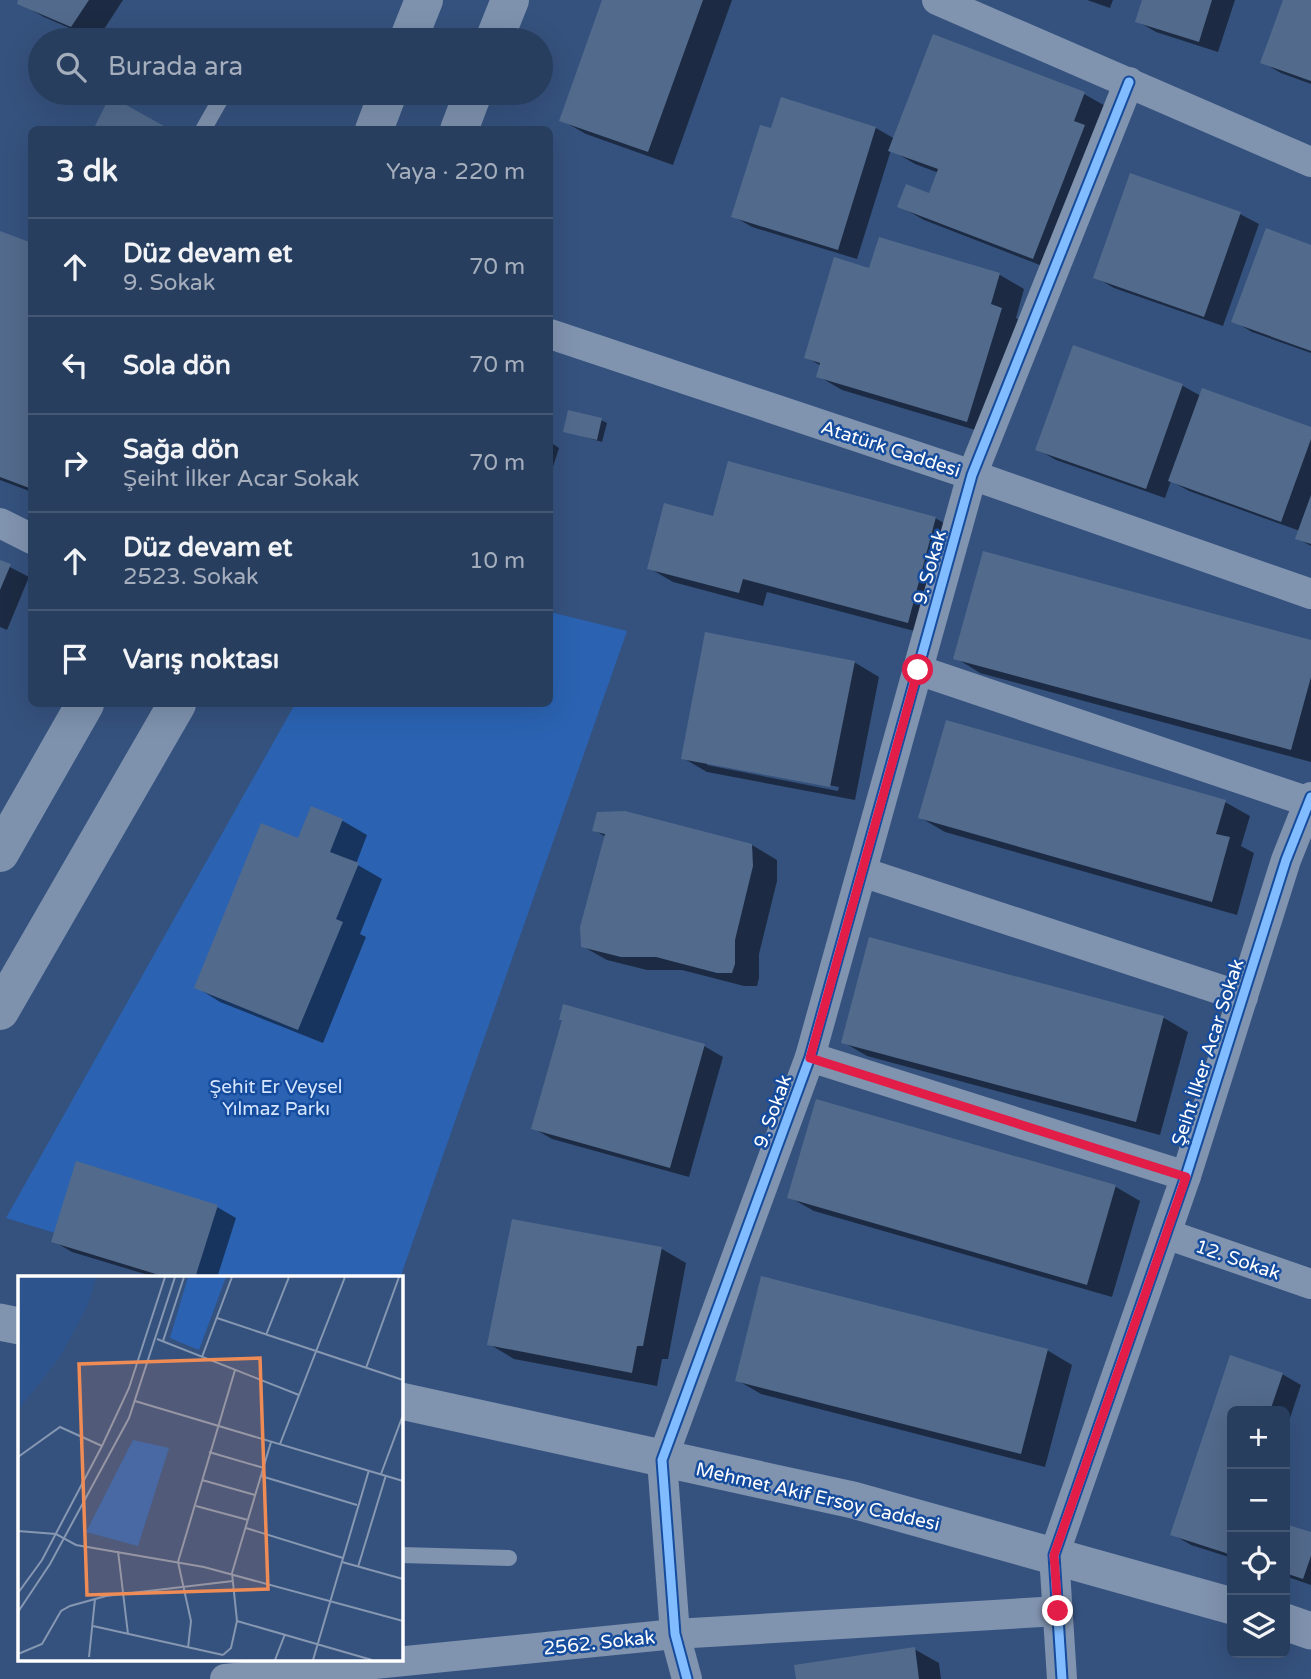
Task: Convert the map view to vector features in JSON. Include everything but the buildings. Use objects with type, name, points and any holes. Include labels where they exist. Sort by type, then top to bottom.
[{"type":"highway","points":[[413,28],[424,0]]},
{"type":"highway","points":[[499,28],[510,0]]},
{"type":"highway","points":[[376,126],[383,105]]},
{"type":"highway","points":[[461,126],[468,105]]},
{"type":"highway","points":[[0,853],[83,707]]},
{"type":"highway","points":[[0,1011],[175,707]]},
{"type":"street","points":[[937,0],[1311,162]]},
{"type":"street","name":"9. Sokak","points":[[687,1679],[675,1634],[662,1460],[810,1058],[972,475],[1129,82]]},
{"type":"street","name":"Atatürk Caddesi","points":[[553,335],[972,475],[1311,594]]},
{"type":"street","points":[[0,523],[28,537]]},
{"type":"street","points":[[918,670],[1310,800]]},
{"type":"street","name":"Şeiht İlker Acar Sokak","points":[[1054,1555],[1186,1177],[1243,997],[1299,864],[1310,800]]},
{"type":"street","points":[[862,872],[1243,997]]},
{"type":"street","points":[[810,1058],[1186,1177]]},
{"type":"street","name":"12. Sokak","points":[[1166,1234],[1311,1284]]},
{"type":"street","points":[[0,1322],[18,1326]]},
{"type":"street","name":"Mehmet Akif Ersoy Caddesi","points":[[402,1401],[853,1500],[1227,1605]]},
{"type":"street","points":[[1054,1555],[1062,1679]]},
{"type":"street","name":"2562. Sokak","points":[[402,1659],[675,1634],[1058,1611]]},
{"type":"street","points":[[1290,1624],[1311,1631]]},
{"type":"street","name":"2562. Sokak","points":[[225,1679],[254,1672],[365,1662]]},
{"type":"lane","points":[[205,126],[217,105]]},
{"type":"lane","points":[[402,1556],[509,1558]]},
{"type":"green space","name":"Şehit Er Veysel Yılmaz Parkı","points":[[553,613],[627,631],[401,1276],[196,1276],[6,1218],[293,707],[553,707]]},
{"type":"cycle path","points":[[687,1679],[675,1634],[662,1460],[810,1057],[972,475],[1129,82]]},
{"type":"cycle path","points":[[1062,1679],[1054,1555],[1186,1176],[1286,860],[1311,797]]},
{"type":"route","points":[[918,670],[810,1058],[1186,1177],[1054,1555],[1058,1611]]}]
